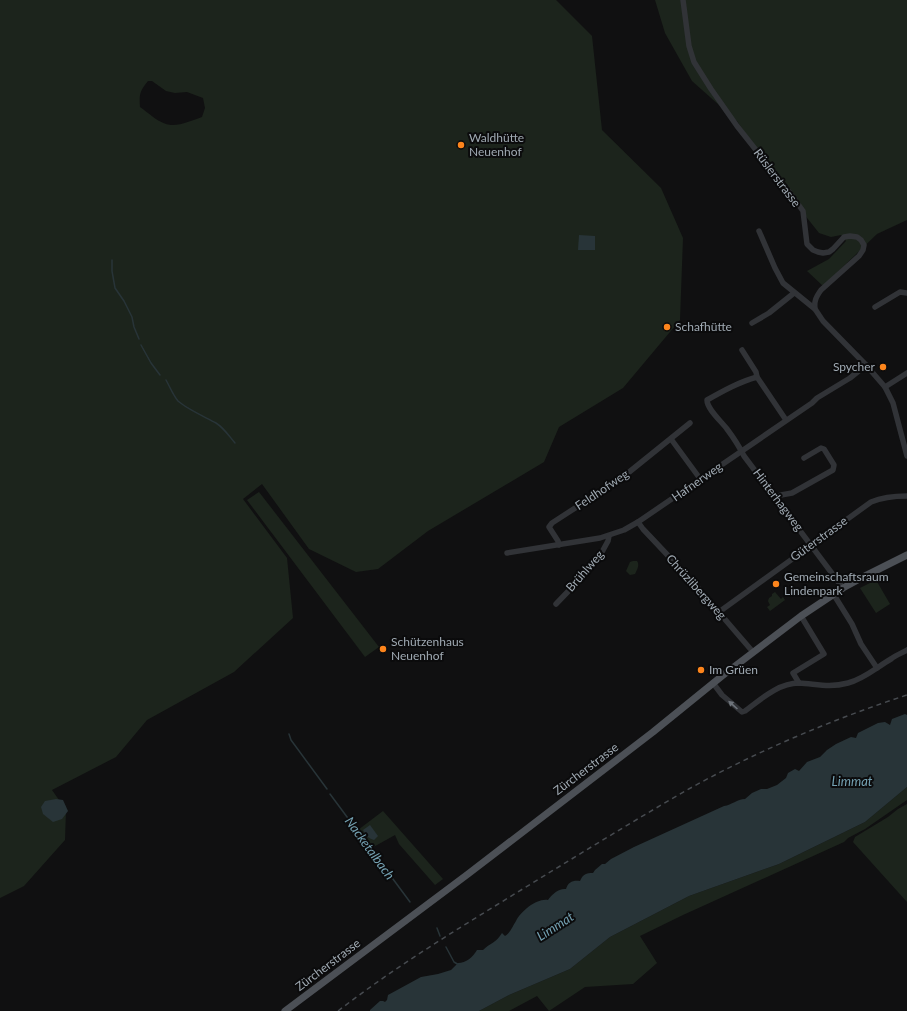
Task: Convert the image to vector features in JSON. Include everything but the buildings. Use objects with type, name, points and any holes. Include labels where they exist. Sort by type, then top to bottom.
[{"type":"main road","name":"Zürcherstrasse","points":[[285,1011],[468,874],[653,732],[712,683],[802,616],[864,576],[907,555]]},
{"type":"street","name":"Rüslerstrasse","points":[[683,0],[689,46],[694,62],[737,126],[803,211],[807,244],[813,250],[818,252],[829,252],[844,238],[850,236],[857,237],[864,245],[859,256],[821,290],[816,297],[814,304],[815,309]]},
{"type":"street","points":[[759,231],[783,283],[815,309],[824,321],[866,364],[885,387],[893,403],[907,456]]},
{"type":"street","points":[[875,307],[900,292],[907,293]]},
{"type":"street","points":[[752,322],[769,313],[794,293]]},
{"type":"street","points":[[742,350],[756,372],[757,377],[786,420]]},
{"type":"street","name":"Hafnerweg","points":[[507,553],[600,538],[608,536],[638,522],[817,398],[850,378],[866,364]]},
{"type":"street","points":[[885,387],[907,373]]},
{"type":"street","name":"Hinterhagweg","points":[[757,377],[722,391],[707,400],[707,403],[742,451],[744,456],[844,588]]},
{"type":"street","name":"Feldhofweg","points":[[559,545],[549,528],[552,523],[623,476],[690,423]]},
{"type":"street","points":[[671,439],[700,480]]},
{"type":"street","points":[[776,497],[792,493],[833,470],[834,465],[824,449],[821,448],[804,458]]},
{"type":"street","name":"Güterstrasse","points":[[719,612],[870,502],[879,498],[907,496]]},
{"type":"street","name":"Chrüzlibergweg","points":[[638,522],[753,652]]},
{"type":"street","name":"Brühlweg","points":[[556,604],[580,579],[602,552],[608,541],[608,536]]},
{"type":"street","points":[[834,595],[852,624],[861,644],[877,668]]},
{"type":"street","points":[[799,683],[793,673],[824,654],[802,616]]},
{"type":"street","points":[[712,683],[722,695],[742,712],[771,692],[783,686],[799,683],[823,686],[850,683],[907,650]]},
{"type":"shaded area","points":[[0,0],[556,0],[592,36],[602,130],[661,188],[683,238],[680,320],[623,388],[559,427],[544,462],[428,531],[378,569],[356,572],[309,549],[262,484],[243,499],[287,558],[293,618],[234,672],[147,720],[116,757],[52,790],[66,810],[65,840],[24,886],[0,898]],"holes":[[[148,81],[152,81],[166,91],[175,93],[187,92],[203,98],[205,108],[202,117],[178,125],[162,123],[154,118],[140,107],[140,96],[142,90]]]},
{"type":"shaded area","points":[[655,0],[907,0],[907,220],[877,234],[823,286],[807,271],[829,259],[846,241],[841,235],[831,237],[819,233],[788,194],[737,121],[692,81],[665,33]]},
{"type":"shaded area","points":[[259,492],[379,647],[365,657],[247,500]]},
{"type":"shaded area","points":[[637,561],[638,568],[635,574],[630,575],[626,571],[630,562]]},
{"type":"shaded area","points":[[876,580],[890,604],[876,613],[860,588]]},
{"type":"shaded area","points":[[775,592],[781,599],[783,597],[785,600],[770,611],[767,607],[770,605],[768,601]]},
{"type":"shaded area","points":[[907,787],[907,800],[844,842],[640,936],[657,963],[633,984],[585,987],[549,1011],[537,996],[509,1011],[479,1011],[509,995],[570,969],[610,937],[689,896],[779,864],[865,822]]},
{"type":"shaded area","points":[[907,804],[907,902],[853,842],[855,837]]},
{"type":"shaded area","points":[[383,811],[443,879],[435,885],[399,844],[395,835],[368,850],[354,833]]},
{"type":"water","points":[[579,235],[595,236],[595,250],[578,250]]},
{"type":"water","name":"Limmat","points":[[905,714],[907,715],[907,787],[865,822],[779,864],[689,896],[610,937],[570,969],[509,995],[479,1011],[370,1011],[380,1001],[385,1002],[388,995],[421,977],[451,970],[458,963],[466,961],[477,950],[483,950],[495,941],[502,933],[505,936],[525,909],[539,901],[548,900],[556,892],[561,889],[566,889],[571,882],[580,881],[585,874],[593,873],[602,864],[605,864],[611,859],[724,806],[745,799],[752,793],[777,785],[786,778],[788,773],[795,769],[799,771],[807,762],[820,757],[836,744],[851,737],[856,738],[858,733],[878,723],[885,722],[890,725],[892,719]]},
{"type":"water","points":[[56,799],[63,800],[68,811],[62,819],[53,822],[43,814],[41,807],[45,801]]},
{"type":"water","points":[[370,825],[378,836],[374,840],[367,836],[363,830]]},
{"type":"waterway","points":[[112,260],[115,288],[132,317],[139,339]]},
{"type":"waterway","points":[[141,345],[160,375]]},
{"type":"waterway","points":[[166,380],[178,401],[219,425],[235,443]]},
{"type":"waterway","name":"Nacketalbach","points":[[289,734],[291,740],[327,789]]},
{"type":"waterway","name":"Nacketalbach","points":[[330,794],[410,902]]},
{"type":"waterway","name":"Nacketalbach","points":[[437,928],[440,936]]},
{"type":"waterway","name":"Nacketalbach","points":[[446,947],[454,962],[459,965]]},
{"type":"railway","points":[[338,1011],[389,974],[441,940],[599,842],[687,790],[740,762],[795,737],[879,704],[907,695]]},
{"type":"place","name":"Waldhütte Neuenhof","points":[[461,145]]},
{"type":"place","name":"Schafhütte","points":[[667,327]]},
{"type":"place","name":"Spycher","points":[[883,367]]},
{"type":"place","name":"Gemeinschaftsraum Lindenpark","points":[[776,584]]},
{"type":"place","name":"Schützenhaus Neuenhof","points":[[383,649]]},
{"type":"place","name":"Im Grüen","points":[[701,670]]}]
